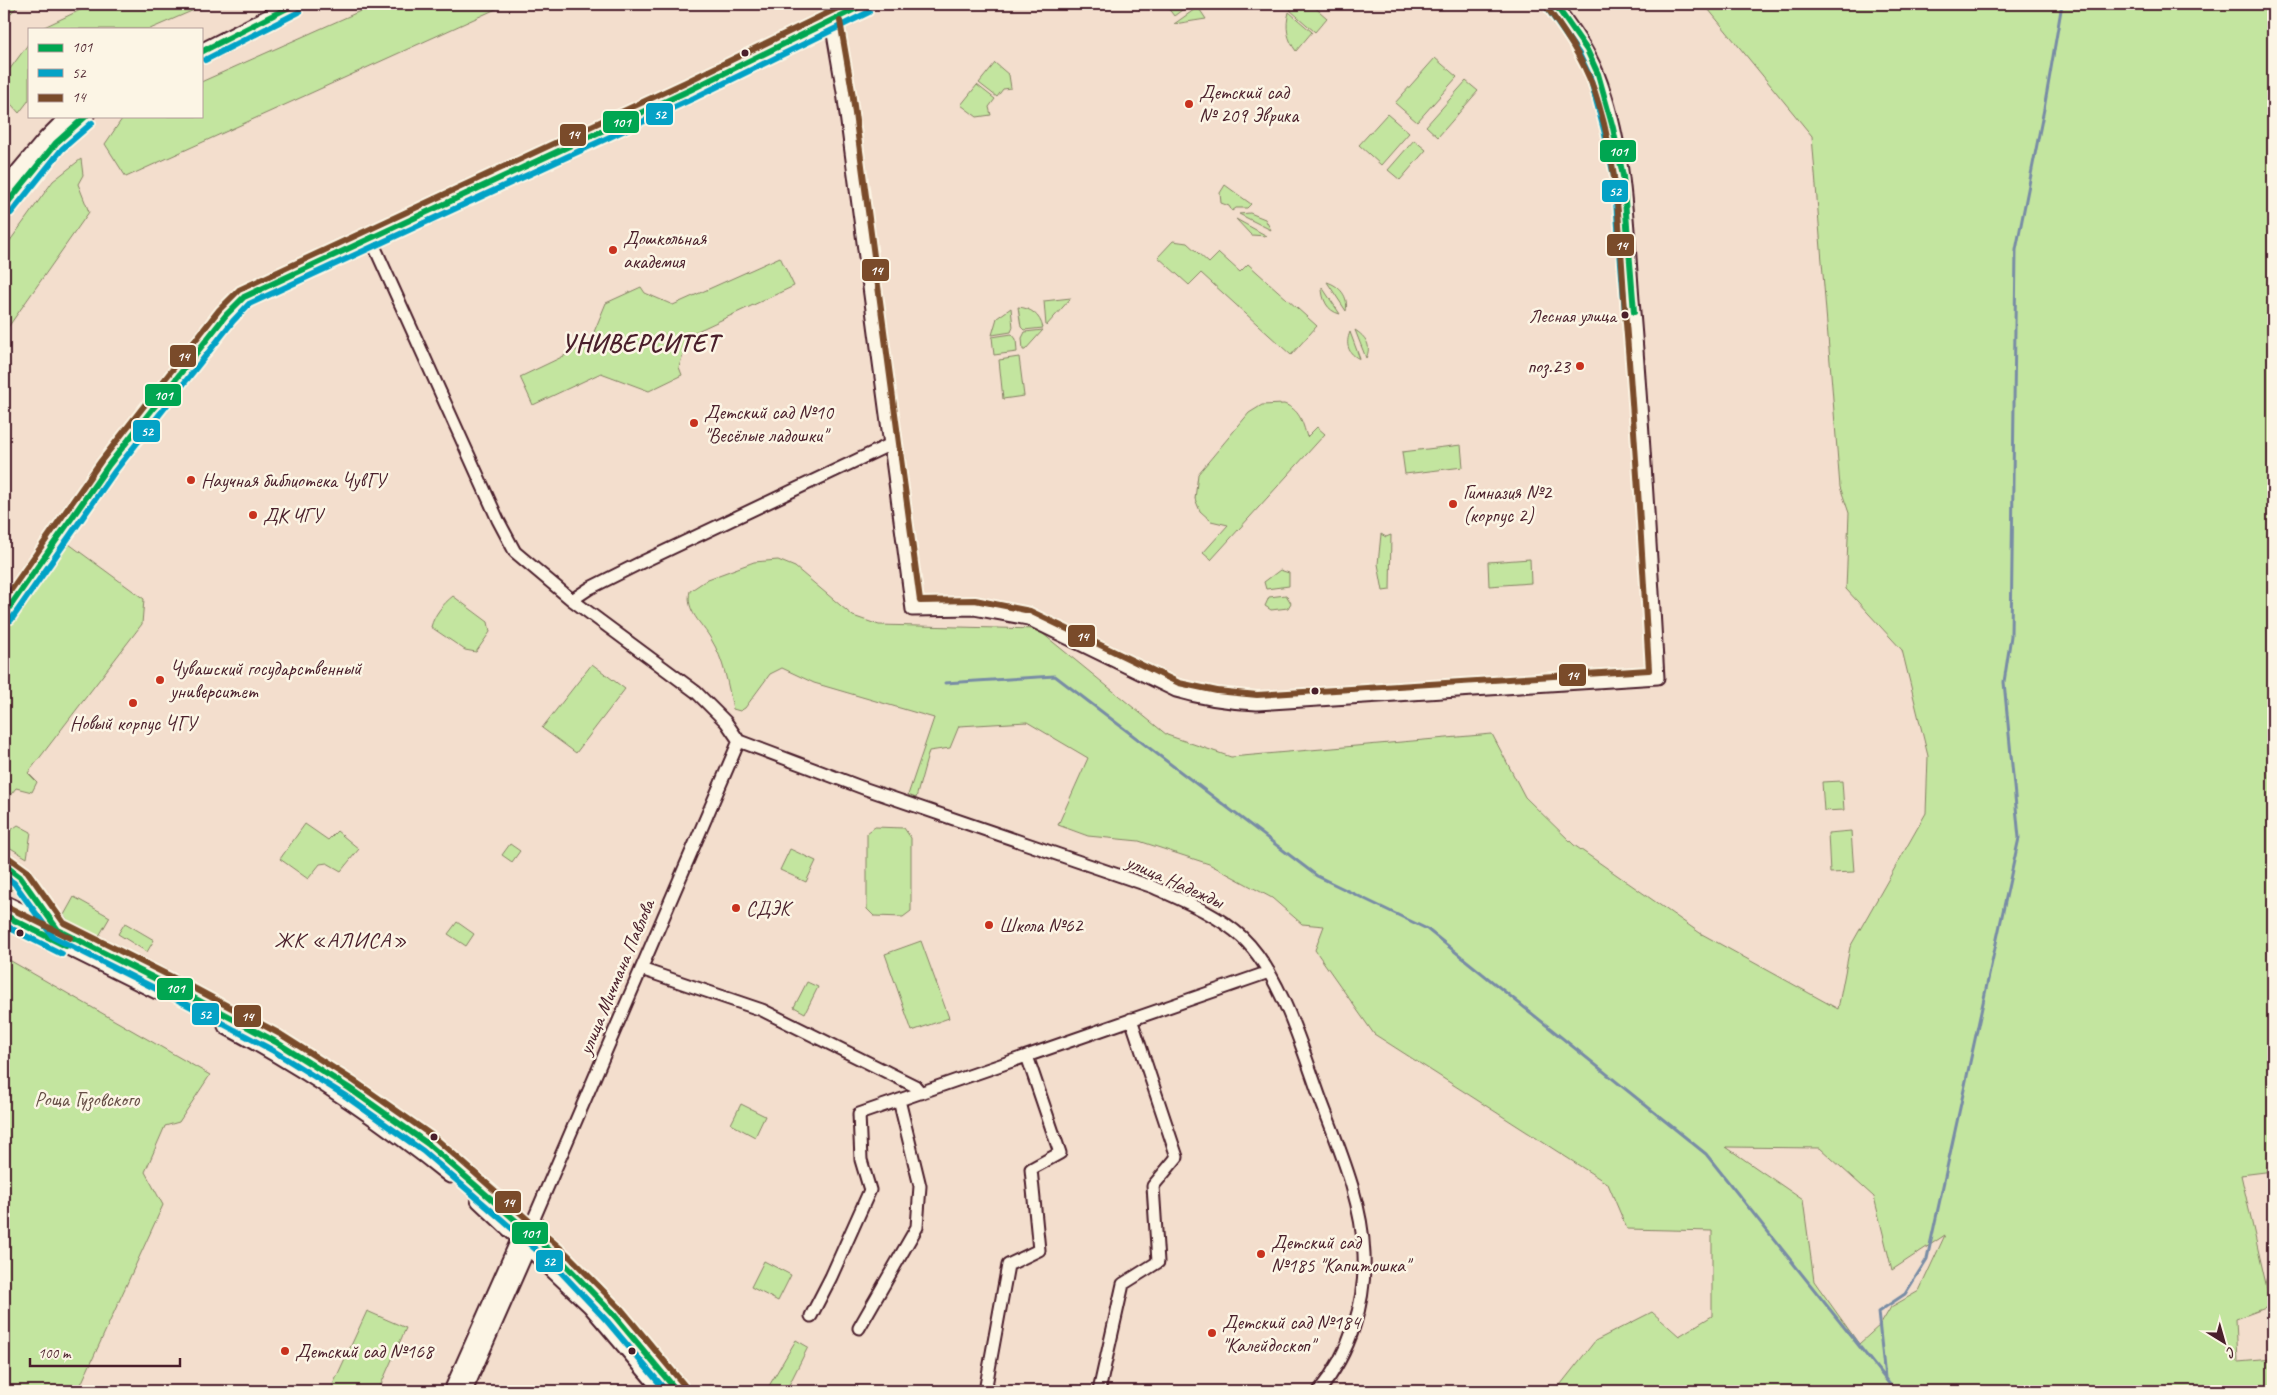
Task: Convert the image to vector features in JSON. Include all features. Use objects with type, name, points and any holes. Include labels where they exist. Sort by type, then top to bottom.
[{"type":"main road","points":[[202,41],[294,4]]},
{"type":"main road","points":[[202,51],[294,4]]},
{"type":"main road","points":[[4,189],[46,139],[67,118]]},
{"type":"main road","points":[[4,206],[56,143],[84,118]]},
{"type":"main road","points":[[4,903],[96,954],[238,1027],[315,1072],[428,1144],[525,1238],[590,1305],[663,1391]]},
{"type":"main road","points":[[4,915],[96,954]]},
{"type":"main road","points":[[525,1238],[562,1261],[614,1315],[677,1391]]},
{"type":"main road","name":"улица Мичмана Павлова","points":[[464,1391],[468,1370],[525,1238]]},
{"type":"main road","name":"улица Мичмана Павлова","points":[[452,1391],[468,1370]]},
{"type":"street","points":[[4,614],[108,466],[226,315],[244,298],[690,90],[865,4]]},
{"type":"street","points":[[831,22],[843,92],[912,610],[974,609],[1028,619],[1176,691],[1200,698],[1257,704],[1658,678],[1646,467],[1623,176],[1613,128],[1598,74],[1586,50],[1555,4]]},
{"type":"street","points":[[371,239],[509,543],[516,552],[572,600],[696,692],[726,722],[739,741]]},
{"type":"street","points":[[572,600],[590,588],[646,560],[891,444]]},
{"type":"street","name":"улица Мичмана Павлова","points":[[525,1238],[739,741]]},
{"type":"street","name":"улица Надежды","points":[[739,741],[866,789],[1153,887],[1193,905],[1224,922],[1242,937],[1269,972],[1297,1034],[1349,1175],[1361,1221],[1364,1255],[1362,1289],[1356,1322],[1342,1356],[1319,1391]]},
{"type":"street","points":[[641,969],[762,1010],[915,1086],[921,1093]]},
{"type":"street","points":[[811,1316],[831,1277],[870,1190],[861,1160],[859,1114],[1269,972]]},
{"type":"street","points":[[1099,1391],[1124,1284],[1158,1262],[1153,1186],[1177,1157],[1131,1019]]},
{"type":"street","points":[[985,1391],[1008,1265],[1039,1250],[1031,1169],[1060,1153],[1027,1056]]},
{"type":"street","points":[[859,1328],[917,1226],[920,1186],[899,1100]]},
{"type":"green space","points":[[4,4],[20,4],[4,20]]},
{"type":"green space","points":[[93,4],[208,4],[152,28],[42,28]]},
{"type":"green space","points":[[376,4],[507,4],[126,177],[105,144],[123,118],[202,118],[202,82]]},
{"type":"green space","points":[[1165,4],[1190,4],[1174,16]]},
{"type":"green space","points":[[1295,4],[1311,4],[1327,18],[1315,32],[1290,10]]},
{"type":"green space","points":[[1704,4],[2273,4],[2273,1171],[2241,1175],[2271,1306],[2236,1319],[2238,1362],[2273,1359],[2273,1391],[1562,1391],[1557,1389],[1595,1341],[1652,1312],[1679,1336],[1712,1316],[1712,1231],[1627,1229],[1608,1184],[1374,1034],[1315,950],[1324,926],[1302,924],[1272,898],[1209,864],[1139,841],[1088,836],[1058,825],[1088,758],[1027,722],[959,726],[950,748],[929,751],[916,798],[908,795],[934,718],[814,683],[782,668],[770,674],[745,708],[740,711],[733,709],[719,655],[711,639],[692,611],[689,598],[690,591],[708,579],[754,562],[778,560],[795,567],[853,616],[879,625],[1037,629],[1167,735],[1231,757],[1492,734],[1525,797],[1574,845],[1700,933],[1838,1009],[1850,947],[1926,813],[1928,756],[1902,650],[1846,589],[1849,513],[1840,487],[1812,136]],"holes":[[[1726,1147],[1820,1148],[1874,1197],[1892,1270],[1945,1235],[1919,1291],[1891,1307],[1881,1324],[1859,1344],[1814,1281],[1803,1200]]]},
{"type":"green space","points":[[1198,7],[1206,19],[1174,24]]},
{"type":"green space","points":[[1289,12],[1312,32],[1296,51],[1288,33]]},
{"type":"green space","points":[[28,44],[28,101],[19,113],[4,96],[4,77]]},
{"type":"green space","points":[[1435,58],[1457,77],[1417,122],[1395,103]]},
{"type":"green space","points":[[995,63],[1009,75],[1011,88],[1003,89],[997,97],[979,83]]},
{"type":"green space","points":[[1466,81],[1478,91],[1438,137],[1426,126]]},
{"type":"green space","points":[[977,85],[995,99],[989,107],[991,115],[977,117],[961,105]]},
{"type":"green space","points":[[1387,114],[1409,133],[1381,165],[1359,145]]},
{"type":"green space","points":[[1414,140],[1426,150],[1400,180],[1388,170]]},
{"type":"green space","points":[[81,159],[83,175],[78,184],[89,212],[4,333],[4,249],[53,181]]},
{"type":"green space","points":[[1225,185],[1251,204],[1247,208],[1236,208],[1232,211],[1229,206],[1221,203],[1220,193]]},
{"type":"green space","points":[[1250,213],[1265,219],[1271,230],[1239,214]]},
{"type":"green space","points":[[1236,219],[1267,236],[1251,235]]},
{"type":"green space","points":[[1173,241],[1187,243],[1209,263],[1219,253],[1240,272],[1248,264],[1317,326],[1291,355],[1201,273],[1189,285],[1158,257]]},
{"type":"green space","points":[[780,257],[794,286],[689,335],[679,367],[682,375],[649,391],[601,373],[533,405],[520,377],[589,344],[606,303],[641,287],[645,293],[673,305]]},
{"type":"green space","points":[[1327,282],[1340,289],[1345,297],[1346,311]]},
{"type":"green space","points":[[1322,287],[1340,314],[1326,304]]},
{"type":"green space","points":[[1071,298],[1046,326],[1044,301]]},
{"type":"green space","points":[[1018,307],[1034,313],[1040,319],[1043,328],[1024,330],[1021,327]]},
{"type":"green space","points":[[1011,308],[1013,327],[1011,332],[992,335],[997,318]]},
{"type":"green space","points":[[1043,330],[1023,350],[1022,338],[1025,332]]},
{"type":"green space","points":[[1355,330],[1367,342],[1368,354],[1366,358]]},
{"type":"green space","points":[[1350,332],[1360,359],[1350,351],[1348,341]]},
{"type":"green space","points":[[1012,334],[1016,339],[1017,352],[994,355],[992,337]]},
{"type":"green space","points":[[1019,357],[1024,396],[1003,399],[999,360]]},
{"type":"green space","points":[[1284,404],[1294,409],[1297,413],[1302,421],[1307,437],[1317,427],[1325,434],[1211,560],[1203,553],[1228,525],[1211,521],[1200,511],[1195,499],[1198,474],[1249,413],[1262,405]]},
{"type":"green space","points":[[133,414],[137,416],[81,490],[78,488]]},
{"type":"green space","points":[[1461,445],[1463,467],[1405,474],[1402,452]]},
{"type":"green space","points":[[67,502],[71,503],[53,530],[50,527]]},
{"type":"green space","points":[[1381,534],[1386,537],[1391,535],[1390,590],[1383,591],[1378,564]]},
{"type":"green space","points":[[69,544],[144,599],[142,624],[28,773],[37,782],[32,792],[16,788],[4,803],[4,631]]},
{"type":"green space","points":[[1530,559],[1531,583],[1489,586],[1488,562]]},
{"type":"green space","points":[[1280,570],[1289,573],[1289,586],[1266,589],[1264,582]]},
{"type":"green space","points":[[1286,595],[1291,603],[1288,608],[1271,610],[1265,606],[1269,597]]},
{"type":"green space","points":[[453,596],[488,622],[490,632],[476,652],[465,650],[431,627],[439,610]]},
{"type":"green space","points":[[592,664],[625,689],[576,753],[542,728]]},
{"type":"green space","points":[[1842,781],[1844,810],[1824,811],[1822,782]]},
{"type":"green space","points":[[305,824],[328,840],[337,831],[359,849],[341,871],[327,863],[320,864],[308,879],[280,859]]},
{"type":"green space","points":[[18,825],[31,832],[27,858],[4,844],[4,835]]},
{"type":"green space","points":[[875,827],[904,828],[911,838],[911,911],[903,917],[874,916],[867,909],[867,833]]},
{"type":"green space","points":[[1851,831],[1854,872],[1830,873],[1828,833]]},
{"type":"green space","points":[[510,844],[520,851],[512,862],[502,855]]},
{"type":"green space","points":[[790,849],[816,861],[806,882],[780,870]]},
{"type":"green space","points":[[4,871],[13,880],[13,889],[5,894],[4,893]]},
{"type":"green space","points":[[74,897],[110,917],[99,936],[78,934],[64,915]]},
{"type":"green space","points":[[457,922],[474,934],[466,946],[448,934]]},
{"type":"green space","points":[[125,923],[154,940],[147,952],[118,934]]},
{"type":"green space","points":[[921,941],[949,1018],[912,1031],[885,954]]},
{"type":"green space","name":"Роща Гузовского","points":[[4,957],[210,1075],[179,1122],[165,1126],[145,1172],[163,1205],[78,1391],[4,1391]]},
{"type":"green space","points":[[807,982],[818,987],[805,1013],[794,1007]]},
{"type":"green space","points":[[741,1104],[765,1116],[755,1137],[731,1124]]},
{"type":"green space","points":[[764,1261],[791,1275],[778,1301],[751,1287]]},
{"type":"green space","points":[[367,1311],[406,1328],[378,1391],[330,1391]]},
{"type":"green space","points":[[796,1340],[808,1347],[786,1391],[766,1391]]},
{"type":"waterway","points":[[1885,1378],[1878,1312],[1905,1294],[1927,1259],[2019,838],[2004,682],[2011,636],[2016,250],[2044,109],[2062,4]]},
{"type":"waterway","points":[[945,683],[1055,676],[1317,876],[1427,929],[1706,1154],[1895,1391]]},
{"type":"transit line","name":"101","points":[[202,51],[295,4]]},
{"type":"transit line","name":"14","points":[[4,600],[101,461],[219,310],[239,290],[686,82],[846,4]]},
{"type":"transit line","name":"101","points":[[4,615],[108,466],[226,315],[244,297],[690,90],[865,4]]},
{"type":"transit line","name":"101","points":[[1555,4],[1587,50],[1598,74],[1613,128],[1623,176],[1634,312]]},
{"type":"transit line","name":"52","points":[[1548,9],[1579,54],[1590,77],[1604,130],[1614,177],[1625,313]]},
{"type":"transit line","name":"14","points":[[840,21],[852,91],[920,601],[975,600],[1030,611],[1179,683],[1217,691],[1257,695],[1649,670],[1635,446],[1615,182],[1606,130],[1590,79],[1571,43],[1548,9]]},
{"type":"transit line","name":"52","points":[[205,60],[299,12]]},
{"type":"transit line","name":"52","points":[[11,620],[115,471],[233,321],[249,304],[694,98],[869,12]]},
{"type":"transit line","name":"101","points":[[4,207],[56,143],[84,118]]},
{"type":"transit line","name":"52","points":[[11,213],[62,149],[92,123]]},
{"type":"transit line","name":"14","points":[[9,858],[27,871],[64,923],[194,988],[280,1034],[354,1081],[434,1137],[568,1255],[621,1309],[684,1385]]},
{"type":"transit line","name":"101","points":[[4,865],[20,877],[58,930],[190,996],[276,1042],[349,1088],[428,1144],[562,1261],[614,1315],[677,1391]]},
{"type":"transit line","name":"52","points":[[4,876],[14,883],[53,937],[272,1050],[344,1095],[423,1151],[556,1267],[607,1321],[666,1391]]},
{"type":"transit line","name":"14","points":[[8,907],[70,938]]},
{"type":"transit line","name":"101","points":[[4,915],[66,946]]},
{"type":"transit line","name":"52","points":[[4,925],[62,954]]},
{"type":"place","name":"Детский сад № 209 Эврика","points":[[1189,104]]},
{"type":"place","name":"Дошкольная академия","points":[[613,250]]},
{"type":"place","name":"Лесная улица","points":[[1625,315]]},
{"type":"place","name":"поз.23","points":[[1580,366]]},
{"type":"place","name":"Детский сад №10 \"Весёлые ладошки\"","points":[[694,423]]},
{"type":"place","name":"Научная библиотека ЧувГУ","points":[[191,480]]},
{"type":"place","name":"Гимназия №2 (корпус 2)","points":[[1453,504]]},
{"type":"place","name":"ДК ЧГУ","points":[[253,515]]},
{"type":"place","name":"Чувашский государственный университет","points":[[160,680]]},
{"type":"place","name":"Новый корпус ЧГУ","points":[[133,703]]},
{"type":"place","name":"СДЭК","points":[[736,908]]},
{"type":"place","name":"Школа №62","points":[[989,925]]},
{"type":"place","name":"Детский сад №185 \"Капитошка\"","points":[[1261,1254]]},
{"type":"place","name":"Детский сад №184 \"Калейдоскоп\"","points":[[1212,1333]]},
{"type":"place","name":"Детский сад №168","points":[[285,1351]]},
{"type":"district","name":"УНИВЕРСИТЕТ","points":[[640,342]]},
{"type":"district","name":"ЖК «АЛИСА»","points":[[341,939]]}]
